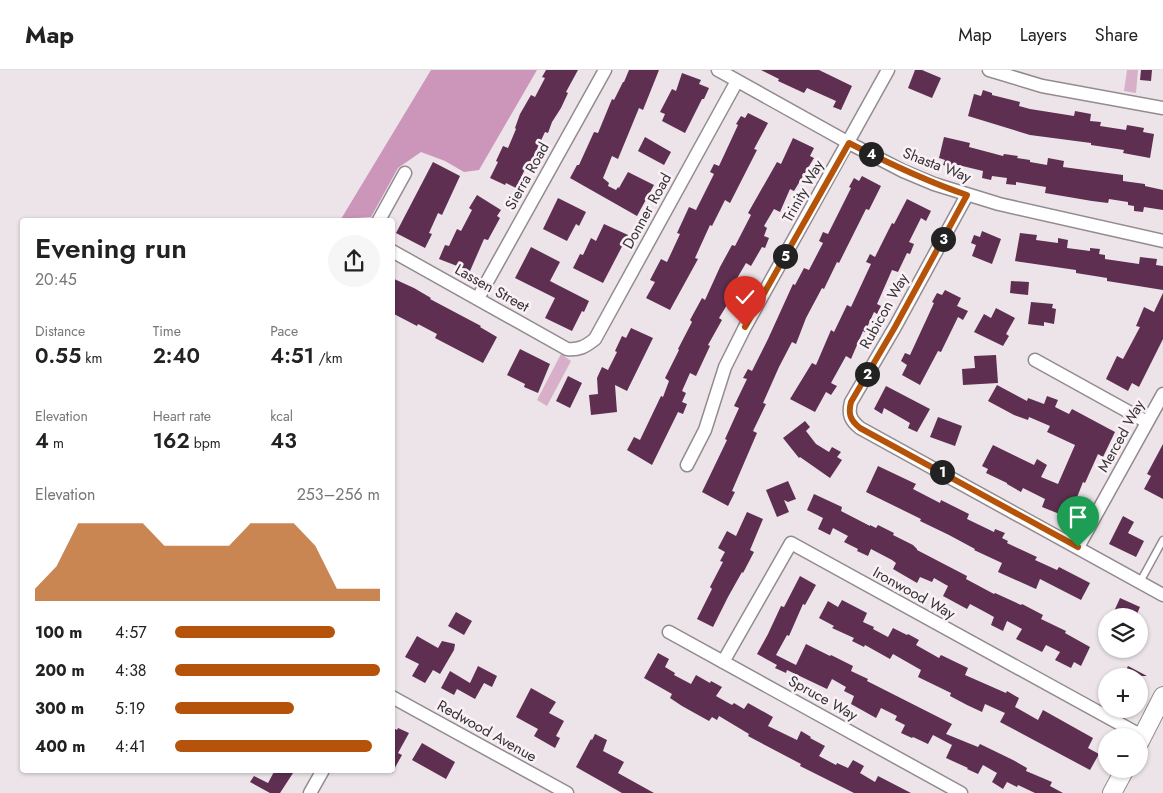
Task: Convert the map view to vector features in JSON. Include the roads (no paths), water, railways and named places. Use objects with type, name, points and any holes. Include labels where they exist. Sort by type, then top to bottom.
[{"type":"street","name":"Sierra Road","points":[[478,298],[605,70]]},
{"type":"street","name":"Shasta Way","points":[[718,70],[849,143],[903,171],[934,184],[999,204],[1163,241]]},
{"type":"street","name":"Trinity Way","points":[[687,465],[705,430],[725,367],[745,327],[888,70]]},
{"type":"street","points":[[989,70],[1042,86],[1163,108]]},
{"type":"street","name":"Donner Road","points":[[578,350],[595,339],[737,81]]},
{"type":"street","points":[[380,218],[406,173]]},
{"type":"street","name":"Rubicon Way","points":[[967,195],[895,327],[851,402],[848,412],[853,422],[860,428],[1163,595]]},
{"type":"street","name":"Lassen Street","points":[[395,253],[567,349],[578,350]]},
{"type":"street","points":[[1035,360],[1147,422]]},
{"type":"street","name":"Merced Way","points":[[1078,547],[1163,394]]},
{"type":"street","name":"Ironwood Way","points":[[723,662],[791,543],[1121,728]]},
{"type":"street","name":"Spruce Way","points":[[669,632],[961,793]]},
{"type":"street","points":[[1147,728],[1163,696]]},
{"type":"street","name":"Redwood Avenue","points":[[395,699],[566,793]]},
{"type":"street","points":[[310,793],[321,773]]},
{"type":"street","points":[[1112,793],[1120,778]]},
{"type":"lane","points":[[1140,582],[1163,540]]}]
